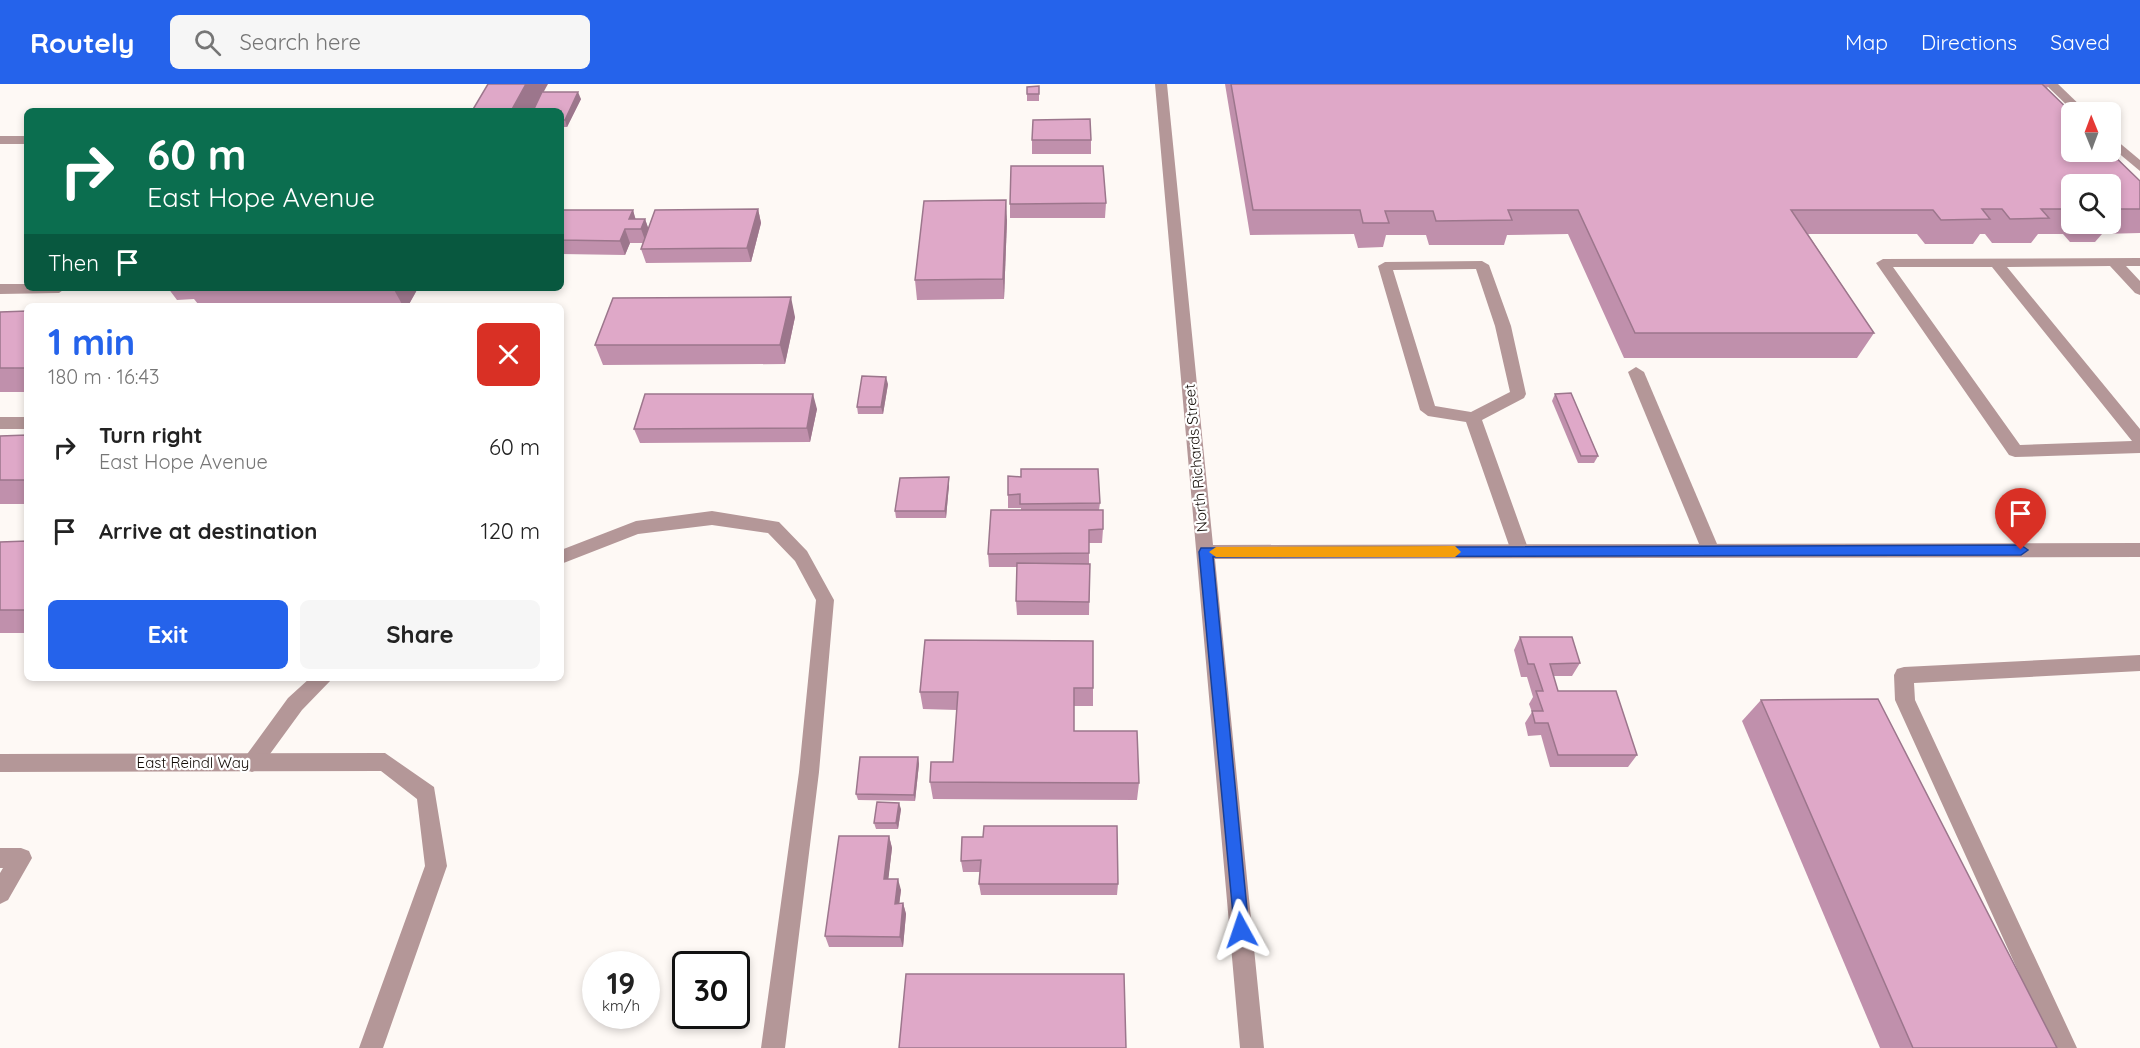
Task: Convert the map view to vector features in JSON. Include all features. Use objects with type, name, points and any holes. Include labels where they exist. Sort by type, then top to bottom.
[{"type":"street","name":"North Richards Street","points":[[1161,84],[1252,1048]]},
{"type":"street","points":[[2051,84],[2070,102]]},
{"type":"street","points":[[0,140],[24,140]]},
{"type":"street","points":[[2121,150],[2139,166]]},
{"type":"street","points":[[2115,262],[2140,290]]},
{"type":"street","points":[[2140,262],[1883,263],[2015,451],[2140,447]]},
{"type":"street","points":[[1996,263],[2140,440]]},
{"type":"street","points":[[1482,265],[1503,326],[1518,394],[1473,418],[1428,410],[1385,266],[1482,265]]},
{"type":"street","points":[[0,289],[24,289]]},
{"type":"street","points":[[1636,372],[1711,551]]},
{"type":"street","points":[[1473,418],[1520,551]]},
{"type":"street","points":[[0,423],[24,423]]},
{"type":"street","points":[[564,556],[636,528],[712,518],[773,527],[801,556],[825,600],[809,772],[773,1048]]},
{"type":"street","points":[[1205,552],[2140,550]]},
{"type":"street","points":[[2065,1048],[1905,700],[1904,675],[2140,663]]},
{"type":"street","points":[[252,763],[295,704],[320,681]]},
{"type":"street","name":"East Reindl Way","points":[[0,763],[386,762],[427,794],[436,866],[370,1048]]},
{"type":"street","points":[[0,893],[10,858]]},
{"type":"building","points":[[488,84],[526,84],[513,108],[474,108]]},
{"type":"building","points":[[1231,84],[2042,84],[2061,102],[2061,162],[2120,162],[2140,181],[2140,209],[2121,209],[2121,174],[2061,174],[2061,209],[2041,209],[2049,218],[2010,219],[2002,209],[1982,209],[1990,219],[1941,220],[1933,210],[1791,210],[1874,333],[1635,333],[1578,210],[1508,210],[1512,220],[1436,221],[1433,211],[1385,211],[1389,223],[1363,223],[1360,210],[1253,210]]},
{"type":"building","points":[[1039,86],[1039,94],[1027,94],[1027,87]]},
{"type":"building","points":[[542,92],[578,92],[565,120],[564,108],[534,108]]},
{"type":"building","points":[[1090,119],[1091,140],[1032,140],[1033,120]]},
{"type":"building","points":[[1011,166],[1103,166],[1106,203],[1010,204]]},
{"type":"building","points":[[1006,200],[1003,279],[915,280],[924,201]]},
{"type":"building","points":[[758,209],[747,248],[641,249],[655,210]]},
{"type":"building","points":[[564,210],[633,210],[629,219],[645,219],[641,229],[625,229],[620,241],[564,240]]},
{"type":"building","points":[[791,297],[780,345],[595,345],[613,298]]},
{"type":"building","points":[[24,311],[24,368],[0,368],[0,312]]},
{"type":"building","points":[[862,376],[886,377],[881,407],[857,407]]},
{"type":"building","points":[[1571,393],[1598,456],[1581,456],[1555,394]]},
{"type":"building","points":[[645,394],[813,394],[807,428],[634,429]]},
{"type":"building","points":[[24,435],[24,480],[0,480],[0,436]]},
{"type":"building","points":[[1021,469],[1098,469],[1100,503],[1020,504],[1020,494],[1008,495],[1008,476],[1021,477]]},
{"type":"building","points":[[949,477],[945,511],[895,511],[900,478]]},
{"type":"building","points":[[991,510],[1103,510],[1103,529],[1089,530],[1089,553],[988,554]]},
{"type":"building","points":[[24,541],[24,610],[0,610],[0,542]]},
{"type":"building","points":[[1017,563],[1090,564],[1089,602],[1016,601]]},
{"type":"building","points":[[1520,637],[1572,637],[1580,663],[1550,664],[1558,691],[1616,691],[1637,755],[1558,755],[1548,723],[1535,723],[1532,711],[1543,711],[1536,691],[1543,691],[1534,664],[1528,664]]},
{"type":"building","points":[[925,640],[1093,641],[1093,688],[1074,688],[1074,731],[1137,731],[1139,783],[930,782],[931,762],[953,762],[958,692],[920,692]]},
{"type":"building","points":[[1878,699],[2057,1048],[1913,1048],[1761,700]]},
{"type":"building","points":[[860,757],[918,757],[914,795],[856,794]]},
{"type":"building","points":[[877,802],[899,803],[896,823],[874,823]]},
{"type":"building","points":[[984,826],[1117,826],[1118,884],[979,884],[981,860],[961,861],[962,837],[983,837]]},
{"type":"building","points":[[839,836],[889,836],[884,879],[898,879],[895,904],[903,903],[900,937],[825,936]]},
{"type":"building","points":[[906,974],[1124,974],[1126,1048],[899,1048]]},
{"type":"slow traffic","points":[[1216,552],[1455,552]]},
{"type":"route","points":[[1241,930],[1205,552],[2021,550]]}]
